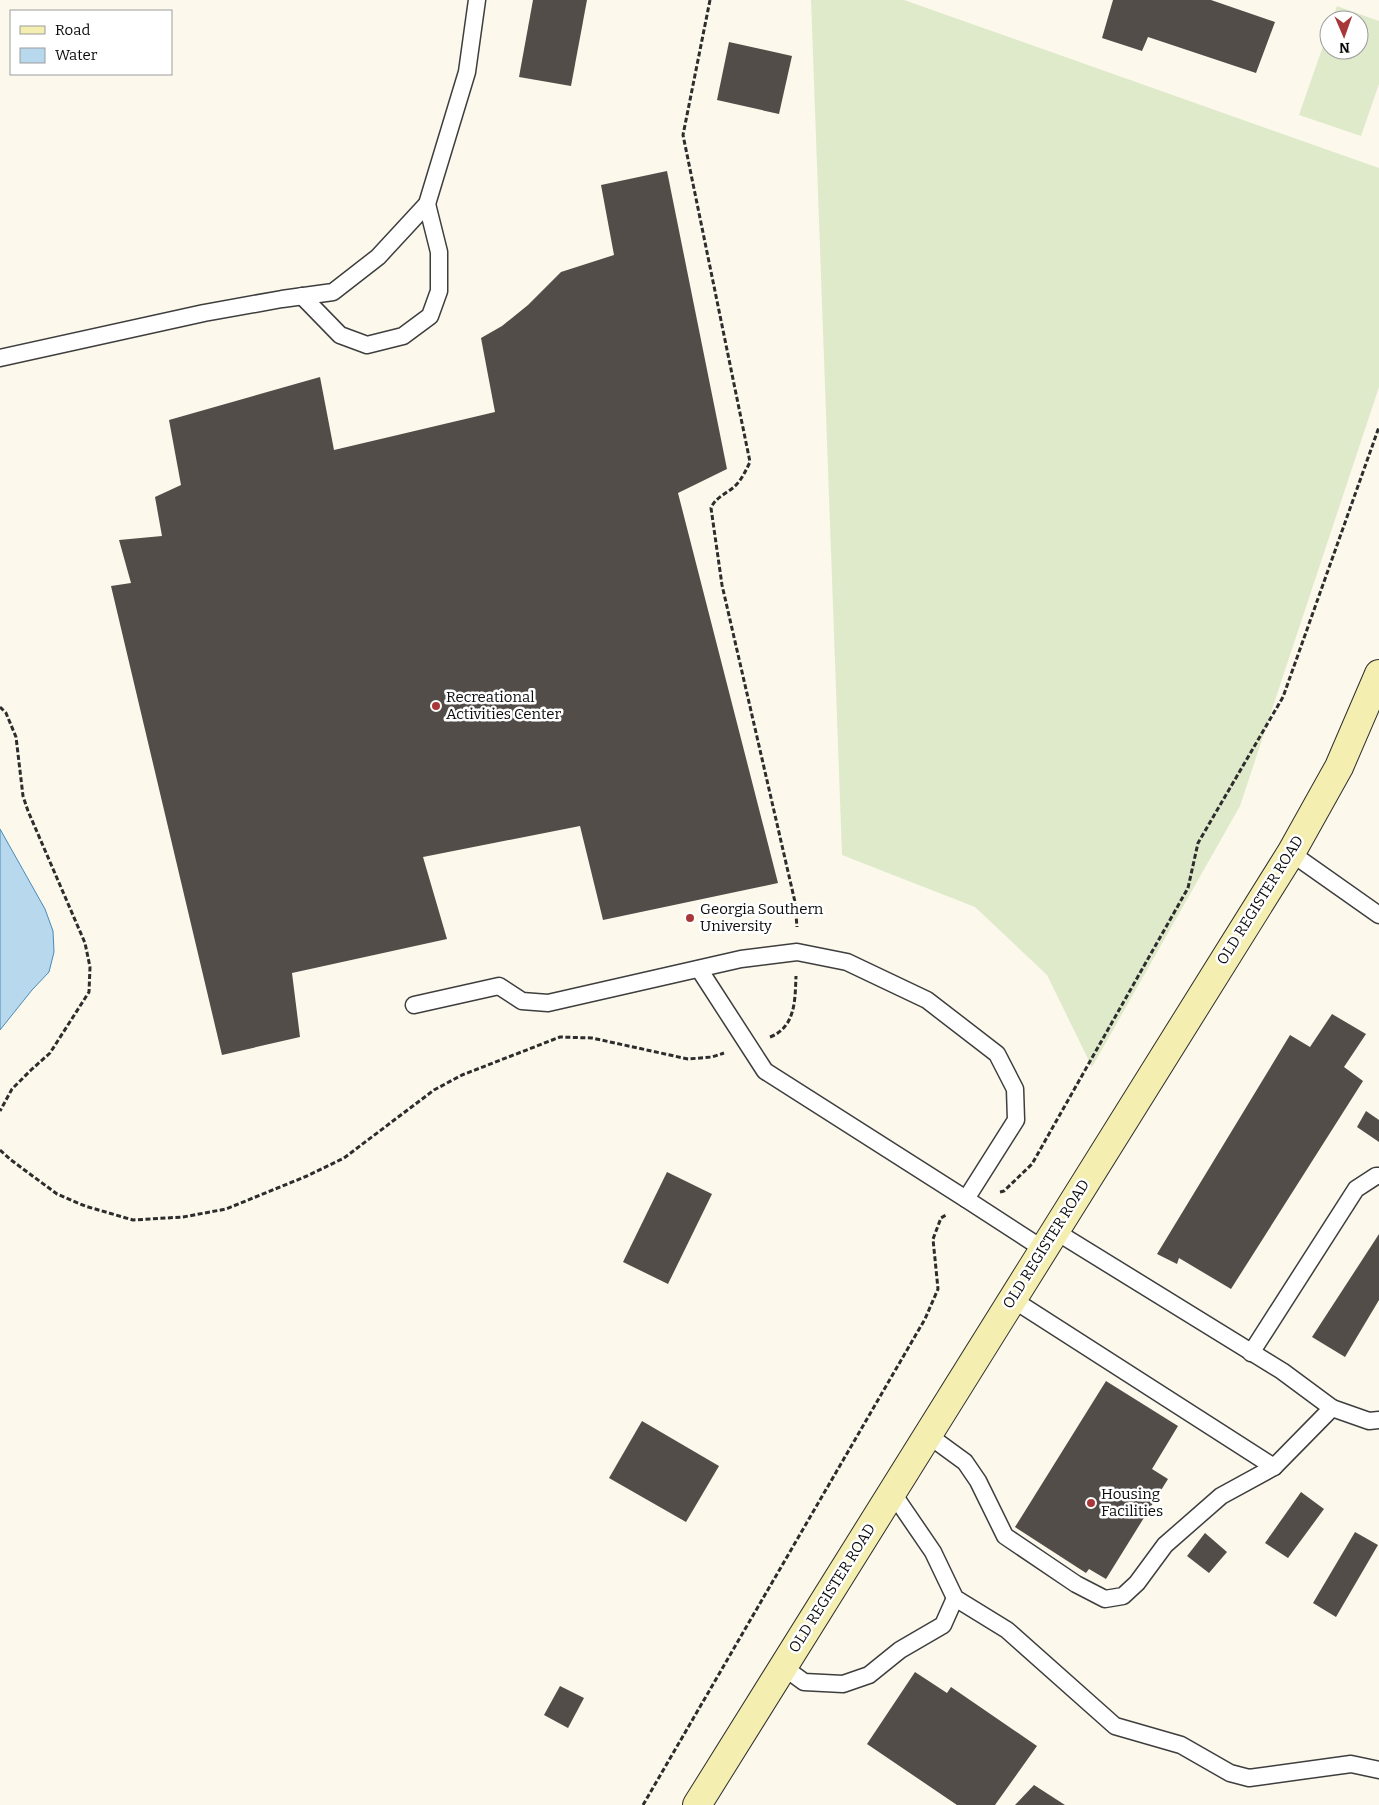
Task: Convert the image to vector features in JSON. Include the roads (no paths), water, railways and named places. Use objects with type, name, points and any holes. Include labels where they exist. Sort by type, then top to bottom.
[{"type":"street","name":"OLD REGISTER ROAD","points":[[697,1805],[1291,853],[1338,767],[1379,674]]},
{"type":"lane","points":[[0,358],[204,313],[333,292],[378,257],[428,204],[467,72],[477,0]]},
{"type":"lane","points":[[302,296],[340,335],[367,345],[403,336],[430,316],[439,291],[439,252],[428,204]]},
{"type":"lane","points":[[1291,853],[1379,915]]},
{"type":"lane","points":[[414,1006],[499,986],[522,1001],[548,1003],[741,959],[797,952],[847,962],[927,1000],[997,1054],[1015,1089],[1016,1120],[966,1199]]},
{"type":"lane","points":[[698,969],[746,1045],[765,1071],[966,1199],[1049,1240],[1251,1353],[1282,1371],[1332,1408],[1369,1421],[1379,1420]]},
{"type":"lane","points":[[1251,1353],[1356,1189],[1379,1176]]},
{"type":"lane","points":[[1012,1299],[1274,1467]]},
{"type":"lane","points":[[928,1435],[965,1462],[978,1481],[1005,1536],[1076,1584],[1105,1599],[1123,1596],[1137,1583],[1165,1544],[1221,1496],[1274,1467],[1332,1408]]},
{"type":"lane","points":[[892,1492],[933,1552],[955,1598],[1006,1630],[1115,1726],[1181,1745],[1230,1773],[1249,1778],[1351,1764],[1379,1770]]},
{"type":"lane","points":[[782,1666],[804,1682],[844,1684],[869,1675],[900,1650],[943,1625],[955,1598]]},
{"type":"water","points":[[0,829],[45,909],[53,931],[54,952],[49,972],[0,1030]]},
{"type":"place","name":"Recreational Activities Center","points":[[436,706]]},
{"type":"place","name":"Georgia Southern University","points":[[690,918]]},
{"type":"place","name":"Housing Facilities","points":[[1091,1503]]}]
